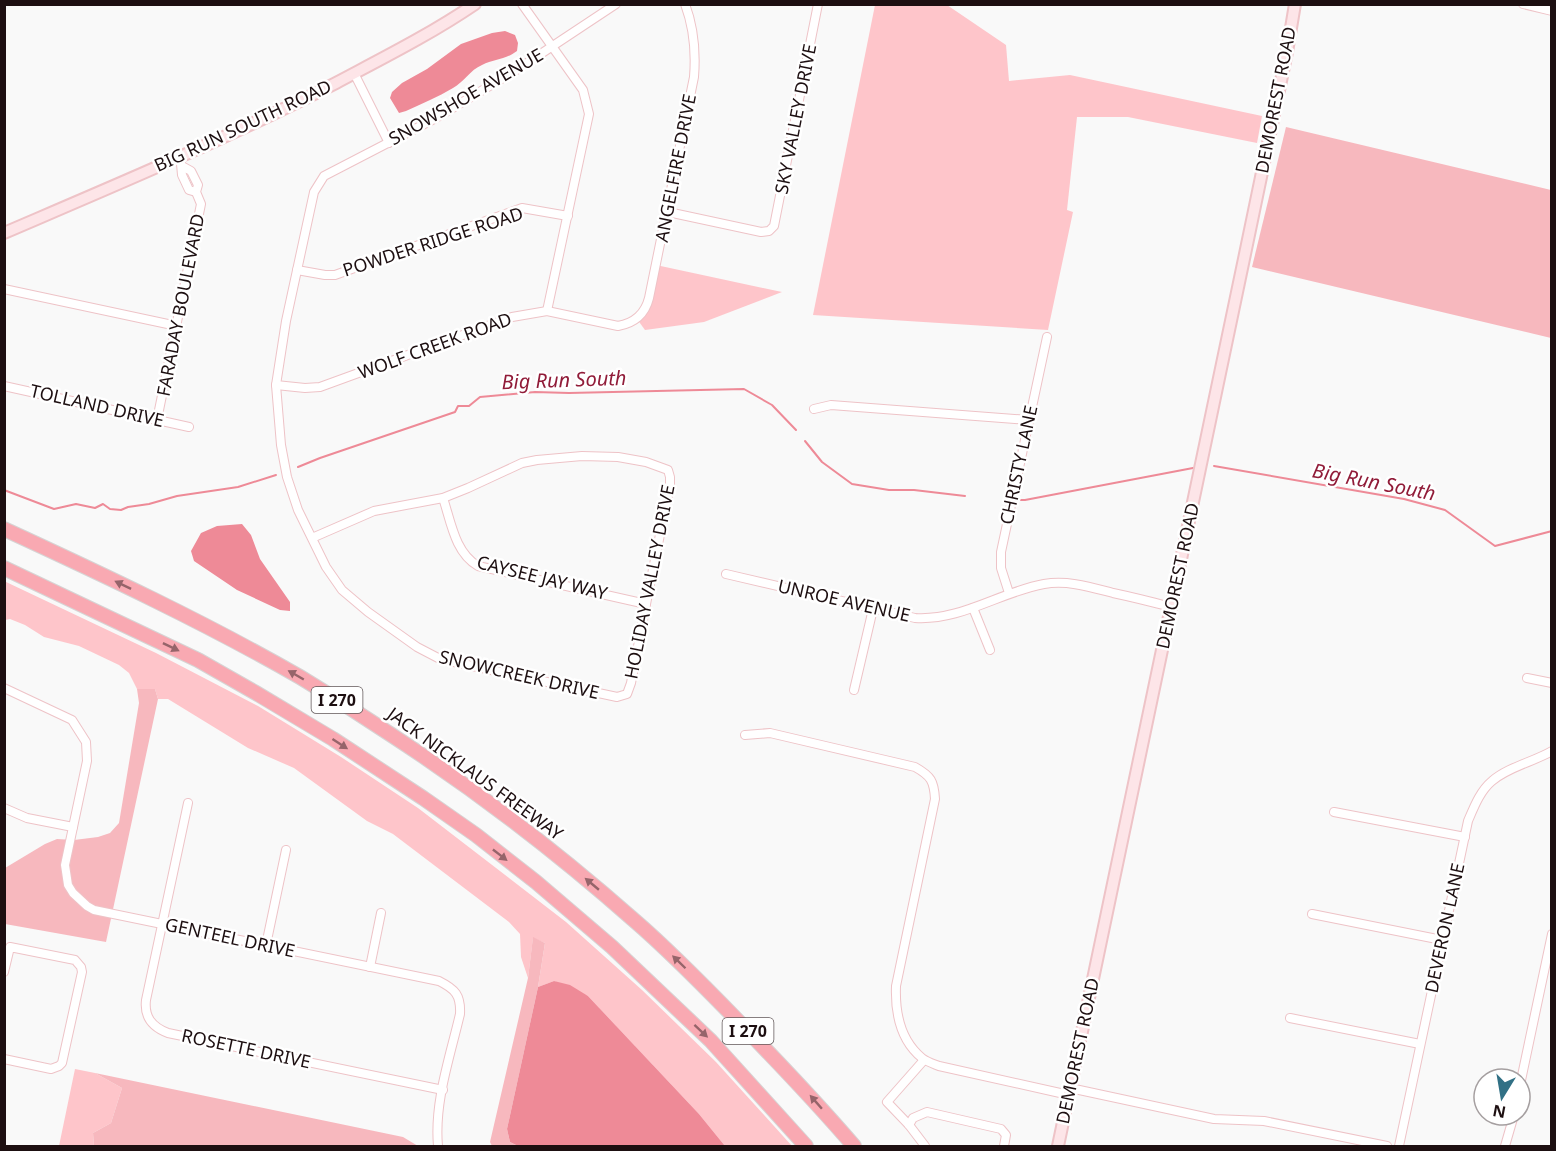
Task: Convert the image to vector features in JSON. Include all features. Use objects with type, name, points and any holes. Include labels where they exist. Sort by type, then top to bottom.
[{"type":"highway","name":"JACK NICKLAUS FREEWAY","points":[[4,529],[161,603],[302,678],[434,763],[490,803],[572,867],[637,922],[757,1040],[854,1146]]},
{"type":"highway","name":"I 270","points":[[4,568],[198,660],[333,739],[476,835],[536,882],[612,947],[711,1041],[806,1146]]},
{"type":"street","name":"BIG RUN SOUTH ROAD","points":[[4,233],[180,162],[405,46],[475,4]]},
{"type":"street","points":[[522,4],[583,90],[589,114],[547,311]]},
{"type":"street","name":"SNOWSHOE AVENUE","points":[[316,187],[328,173],[436,118],[616,4]]},
{"type":"street","name":"ANGELFIRE DRIVE","points":[[630,323],[641,315],[647,306],[694,77],[694,41],[685,4]]},
{"type":"street","name":"SKY VALLEY DRIVE","points":[[668,212],[748,230],[769,231],[774,226],[818,4]]},
{"type":"street","name":"DEMOREST ROAD","points":[[1058,1146],[1248,243],[1295,4]]},
{"type":"street","points":[[1523,4],[1551,11]]},
{"type":"street","points":[[354,73],[389,143]]},
{"type":"street","name":"FARADAY BOULEVARD","points":[[157,420],[201,204],[196,192],[198,185],[191,171],[180,162]]},
{"type":"street","name":"SNOWCREEK DRIVE","points":[[316,187],[286,321],[276,385],[281,445],[287,477],[298,510],[326,567],[342,590],[368,612],[429,654],[617,697],[627,694]]},
{"type":"street","name":"POWDER RIDGE ROAD","points":[[297,270],[335,275],[522,208],[568,216]]},
{"type":"street","points":[[4,289],[177,326]]},
{"type":"street","name":"WOLF CREEK ROAD","points":[[276,385],[320,387],[512,317],[547,311],[618,326],[630,323]]},
{"type":"street","name":"CHRISTY LANE","points":[[1009,593],[1001,568],[1001,552],[1047,337]]},
{"type":"street","name":"TOLLAND DRIVE","points":[[4,386],[189,427]]},
{"type":"street","points":[[814,409],[831,405],[1029,420]]},
{"type":"street","name":"HOLIDAY VALLEY DRIVE","points":[[443,498],[522,463],[537,460],[582,456],[618,457],[646,462],[668,470],[670,485],[627,694]]},
{"type":"street","points":[[312,538],[374,511],[443,498]]},
{"type":"street","name":"CAYSEE JAY WAY","points":[[443,498],[460,548],[469,560],[478,566],[646,603]]},
{"type":"street","name":"UNROE AVENUE","points":[[726,574],[873,609],[927,619],[950,615],[1009,593],[1047,584],[1071,583],[1171,607]]},
{"type":"street","points":[[973,608],[990,650]]},
{"type":"street","points":[[854,690],[873,609]]},
{"type":"street","points":[[1527,678],[1551,683]]},
{"type":"street","name":"GENTEEL DRIVE","points":[[4,688],[72,720],[86,742],[87,761],[65,865],[68,885],[87,906],[94,910],[439,981],[449,986],[457,994],[460,1014],[443,1090]]},
{"type":"street","points":[[745,735],[770,733],[915,767],[927,774],[935,785],[935,799],[896,986],[895,1007],[902,1030],[914,1050],[924,1060],[946,1068],[1214,1119],[1264,1121],[1387,1146]]},
{"type":"street","name":"DEVERON LANE","points":[[1399,1146],[1442,940],[1473,807],[1492,781],[1506,772],[1551,754]]},
{"type":"street","points":[[163,924],[188,804]]},
{"type":"street","points":[[4,808],[27,818],[73,827]]},
{"type":"street","points":[[1334,812],[1465,837]]},
{"type":"street","points":[[266,945],[286,850]]},
{"type":"street","points":[[369,966],[381,913]]},
{"type":"street","points":[[1312,914],[1442,940]]},
{"type":"street","name":"ROSETTE DRIVE","points":[[163,924],[146,1008],[154,1027],[168,1033],[443,1090]]},
{"type":"street","points":[[1524,1067],[1551,934]]},
{"type":"street","points":[[4,972],[9,947],[75,960],[81,967],[82,976],[64,1059],[59,1066],[51,1069],[4,1059]]},
{"type":"street","points":[[1290,1018],[1420,1044]]},
{"type":"street","points":[[924,1060],[886,1102],[909,1125],[925,1146]]},
{"type":"street","points":[[438,1146],[437,1131],[443,1090]]},
{"type":"street","points":[[909,1125],[913,1118],[927,1112],[1001,1129],[1006,1136],[1004,1146]]},
{"type":"street","points":[[1505,1146],[1511,1127]]},
{"type":"shaded area","points":[[875,5],[947,5],[1006,45],[1009,81],[1070,75],[1262,116],[1257,143],[1128,117],[1077,117],[1067,210],[1073,212],[1048,330],[813,315]]},
{"type":"shaded area","points":[[505,31],[515,35],[518,43],[517,51],[478,67],[453,88],[399,113],[390,98],[392,92],[402,83],[427,69],[461,44]]},
{"type":"shaded area","points":[[1286,127],[1551,190],[1551,338],[1252,267]]},
{"type":"shaded area","points":[[656,265],[782,292],[704,322],[645,330],[637,319]]},
{"type":"shaded area","points":[[242,524],[251,535],[260,559],[290,602],[290,611],[280,610],[237,590],[194,561],[191,551],[201,533],[217,526]]},
{"type":"shaded area","points":[[4,581],[156,653],[258,706],[418,808],[566,922],[642,990],[716,1062],[792,1146],[725,1146],[699,1114],[588,996],[554,981],[538,987],[545,943],[533,938],[528,978],[521,957],[520,934],[509,922],[393,834],[367,821],[294,768],[248,748],[168,699],[158,699],[155,689],[137,689],[129,673],[119,665],[79,646],[44,637],[25,625],[10,619],[5,620]]},
{"type":"shaded area","points":[[137,689],[155,689],[158,699],[106,942],[5,924],[5,868],[57,839],[74,840],[98,837],[110,833],[119,823],[139,703]]},
{"type":"shaded area","points":[[533,937],[545,943],[538,987],[507,1129],[510,1142],[518,1146],[492,1146],[490,1142],[528,978]]},
{"type":"shaded area","points":[[554,981],[570,985],[588,996],[699,1114],[725,1146],[518,1146],[510,1142],[507,1129],[538,987]]},
{"type":"shaded area","points":[[75,1069],[95,1073],[122,1088],[111,1123],[93,1133],[94,1146],[59,1146]]},
{"type":"shaded area","points":[[95,1073],[403,1137],[418,1146],[94,1146],[93,1133],[111,1123],[122,1088]]},
{"type":"waterway","name":"Big Run South","points":[[298,467],[455,412],[458,406],[469,406],[480,397],[535,392],[744,389],[772,405],[796,430]]},
{"type":"waterway","name":"Big Run South","points":[[805,441],[822,462],[852,484],[889,490],[914,490],[965,496]]},
{"type":"waterway","name":"Big Run South","points":[[1214,466],[1404,499],[1445,510],[1495,546],[1552,531]]},
{"type":"waterway","name":"Big Run South","points":[[1018,500],[1193,468]]},
{"type":"waterway","name":"Big Run South","points":[[4,490],[54,509],[76,504],[95,508],[103,504],[110,509],[121,510],[177,496],[238,487],[276,475]]}]
